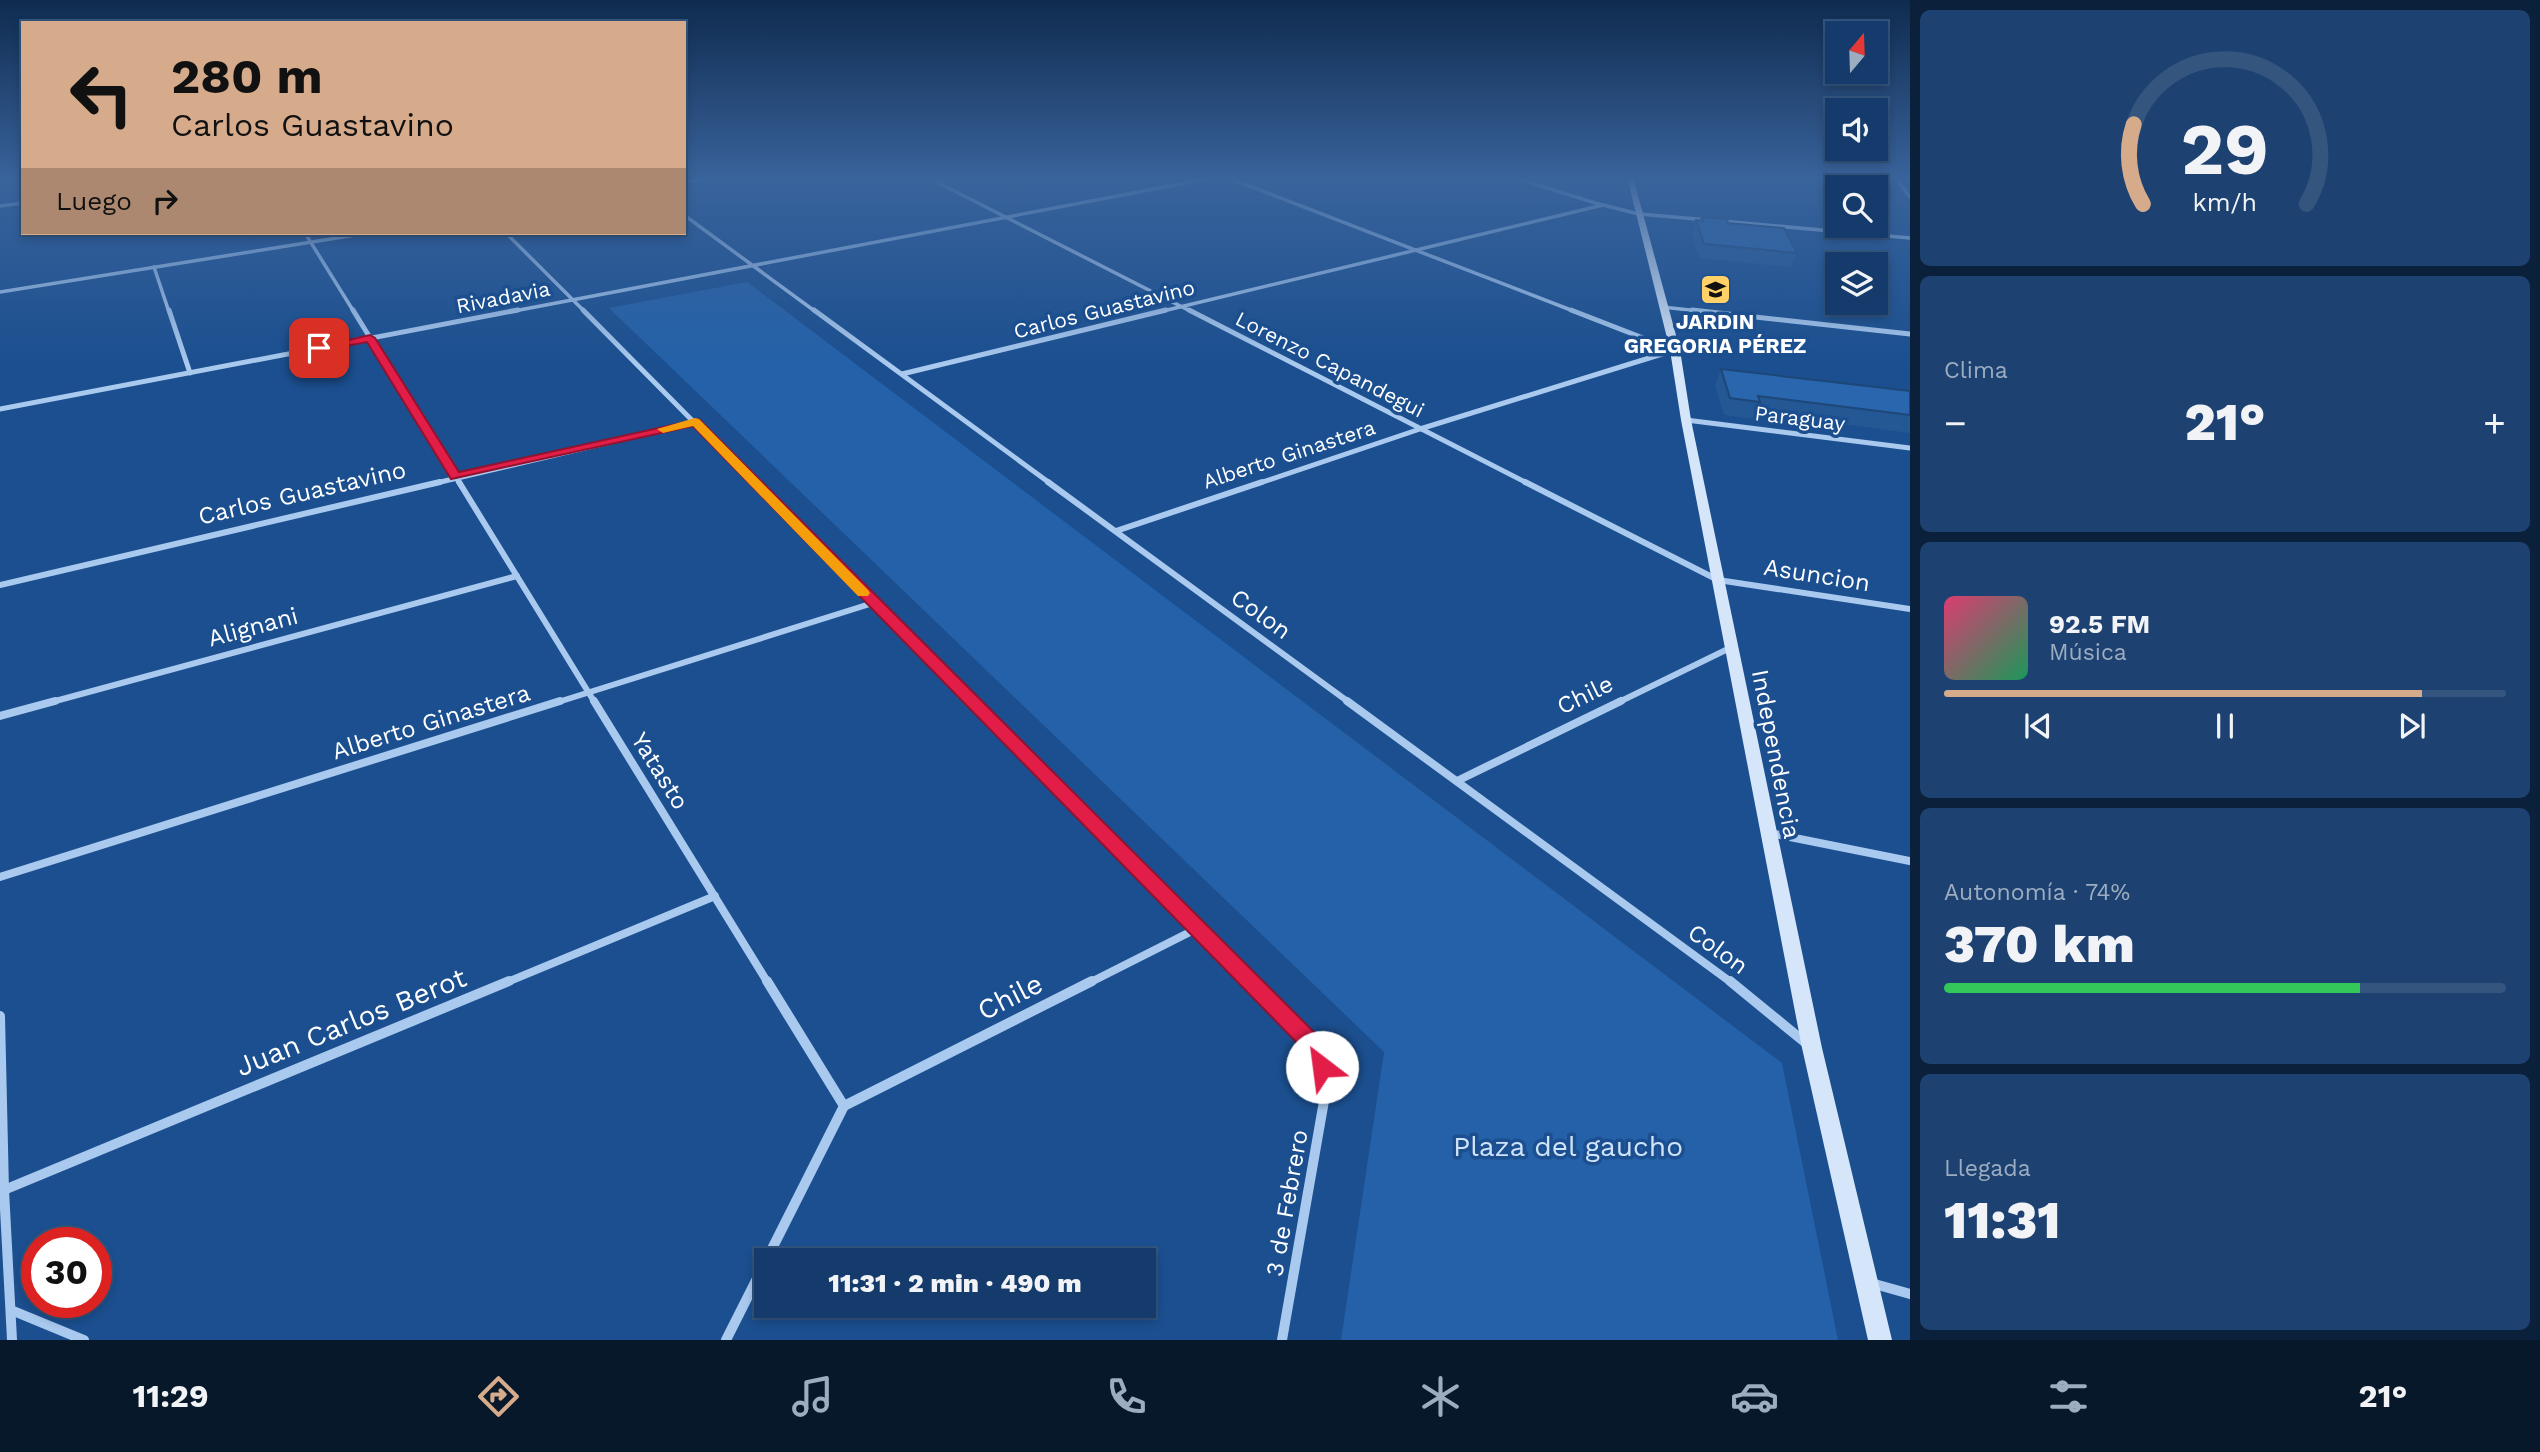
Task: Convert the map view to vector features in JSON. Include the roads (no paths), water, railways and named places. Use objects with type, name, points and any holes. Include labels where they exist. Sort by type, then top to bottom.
[{"type":"main road","name":"Independencia","points":[[1645,240],[1675,350],[1686,420],[1812,1048],[1880,1340]]},
{"type":"street","points":[[0,292],[326,240]]},
{"type":"street","name":"3 de Febrero","points":[[513,240],[1318,1050],[1327,1084],[1282,1340]]},
{"type":"street","name":"Colon","points":[[718,240],[1754,999],[1812,1048]]},
{"type":"street","name":"Rivadavia","points":[[0,409],[888,240]]},
{"type":"street","name":"Lorenzo Capandegui","points":[[1052,240],[1718,580]]},
{"type":"street","points":[[1389,240],[1675,350]]},
{"type":"street","name":"Carlos Guastavino","points":[[902,374],[1459,240]]},
{"type":"street","name":"Yatasto","points":[[310,242],[844,1106]]},
{"type":"street","points":[[154,267],[190,373]]},
{"type":"street","points":[[1662,307],[1910,334]]},
{"type":"street","name":"Alberto Ginastera","points":[[1116,531],[1420,429],[1675,350]]},
{"type":"street","name":"Paraguay","points":[[1686,420],[1910,448]]},
{"type":"street","name":"Carlos Guastavino","points":[[0,585],[455,476],[695,422]]},
{"type":"street","name":"Alignani","points":[[0,716],[517,576]]},
{"type":"street","name":"Asuncion","points":[[1718,580],[1910,609]]},
{"type":"street","name":"Alberto Ginastera","points":[[0,877],[873,603]]},
{"type":"street","name":"Chile","points":[[1457,781],[1732,647]]},
{"type":"street","points":[[1769,833],[1910,861]]},
{"type":"street","name":"Juan Carlos Berot","points":[[4,1190],[715,896]]},
{"type":"street","name":"Chile","points":[[844,1106],[1196,929]]},
{"type":"street","points":[[0,1016],[4,1190],[12,1340]]},
{"type":"street","points":[[726,1340],[844,1106]]},
{"type":"street","points":[[1867,1282],[1910,1294]]},
{"type":"street","points":[[11,1310],[84,1340]]},
{"type":"place","name":"JARDIN GREGORIA PÉREZ","points":[[1715,289]]},
{"type":"park label","name":"Plaza del gaucho","points":[[1568,1146]]}]
